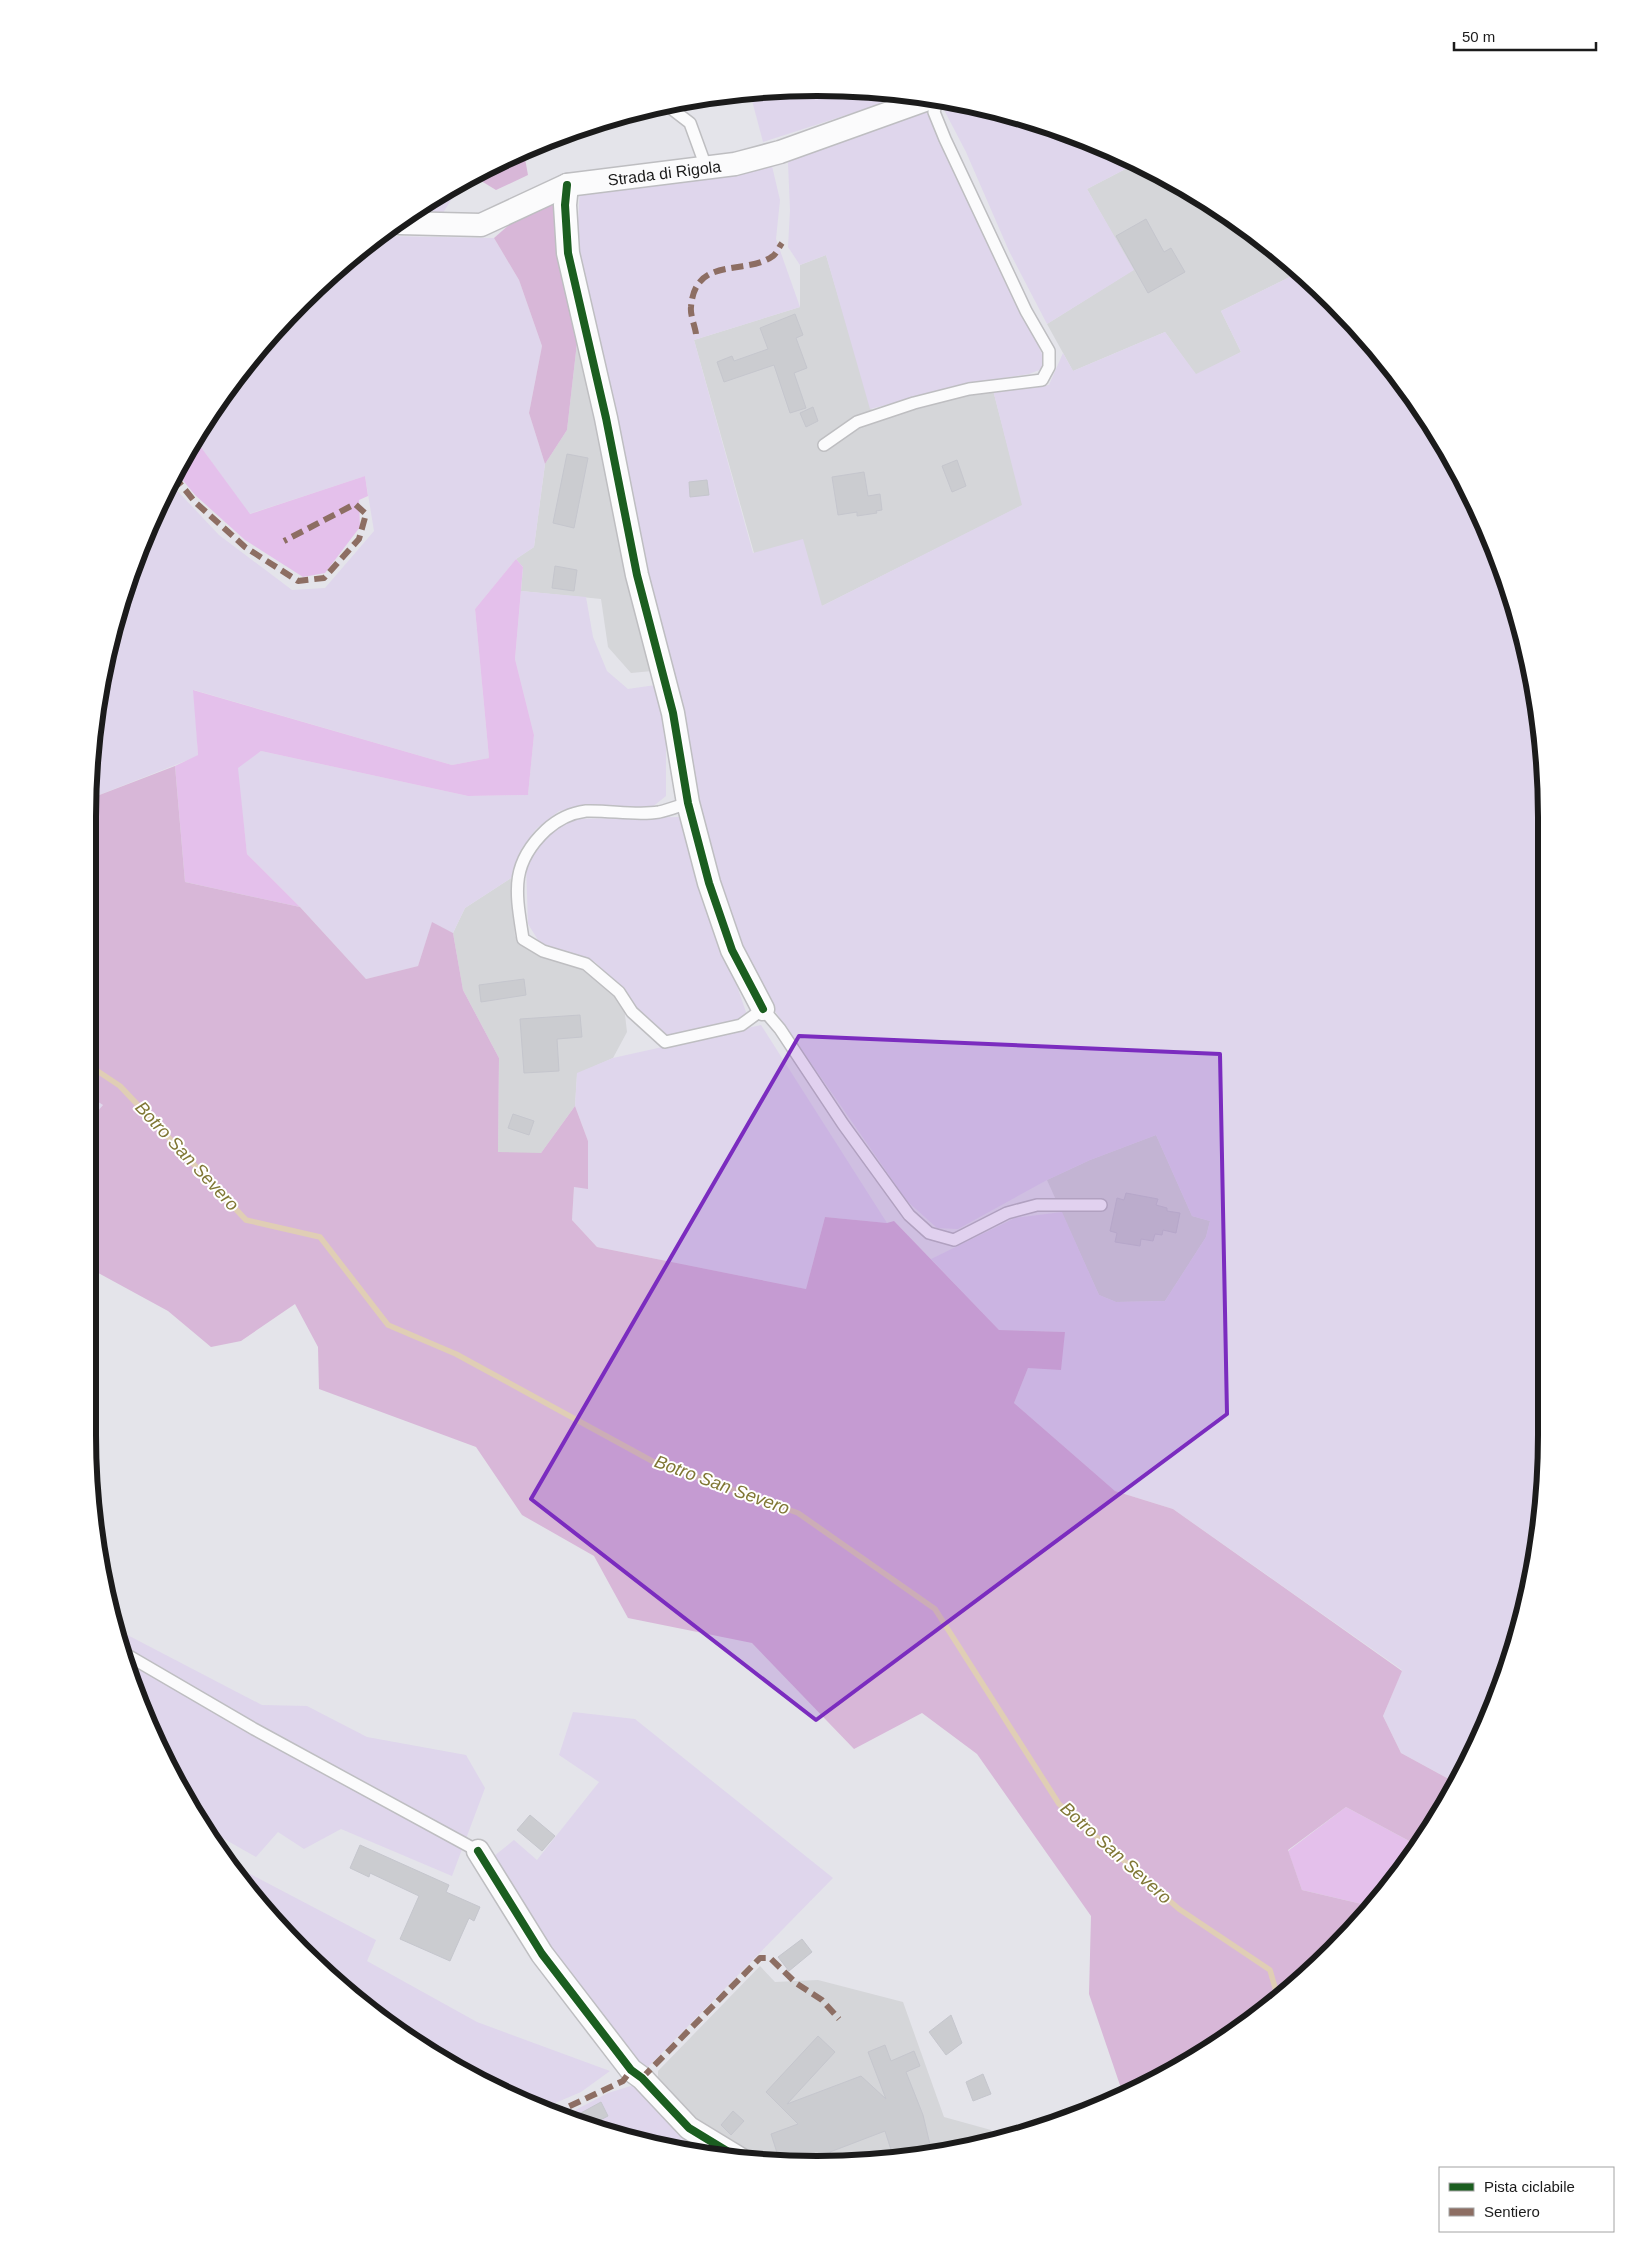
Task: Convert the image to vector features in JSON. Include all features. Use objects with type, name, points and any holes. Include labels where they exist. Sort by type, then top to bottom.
[{"type":"street","name":"Strada di Rigola","points":[[408,224],[481,225],[567,184],[735,164],[780,152],[919,103]]},
{"type":"street","points":[[567,184],[565,205],[568,252],[606,418],[637,575],[673,713],[688,803],[709,883],[732,950],[763,1009]]},
{"type":"street","points":[[478,1851],[542,1954],[631,2070],[642,2078],[689,2128],[724,2150]]},
{"type":"lane","points":[[824,445],[857,422],[914,403],[969,389],[1042,380],[1049,367],[1049,351],[1026,311],[945,139],[934,112],[936,106]]},
{"type":"lane","points":[[674,111],[690,123],[706,167]]},
{"type":"lane","points":[[688,803],[658,812],[585,811],[558,819],[536,840],[524,855],[518,876],[518,905],[523,939],[543,951],[586,964],[619,992],[632,1012],[665,1042],[741,1025],[763,1009],[780,1029],[843,1124],[909,1215],[929,1233],[954,1240],[1007,1213],[1037,1205],[1102,1206]]},
{"type":"lane","points":[[132,1658],[254,1729],[478,1851]]},
{"type":"highlighted area","points":[[799,1036],[1220,1054],[1227,1414],[816,1720],[531,1499]]},
{"type":"shaded area","points":[[817,96],[892,100],[763,142],[752,100]]},
{"type":"shaded area","points":[[943,107],[1004,121],[1049,135],[1093,151],[1128,167],[1087,189],[1134,270],[1047,324],[1009,251],[966,152]]},
{"type":"shaded area","points":[[925,108],[1043,356],[1042,369],[1029,374],[975,382],[870,409],[826,255],[800,265],[788,247],[790,210],[788,163],[800,150]]},
{"type":"shaded area","points":[[525,158],[528,175],[496,190],[480,180]]},
{"type":"shaded area","points":[[772,166],[780,200],[776,239],[800,307],[694,340],[753,553],[803,539],[822,606],[1022,505],[993,390],[1049,385],[1063,353],[1073,371],[1165,332],[1196,374],[1241,352],[1221,311],[1293,276],[1327,307],[1389,378],[1441,457],[1483,541],[1513,630],[1524,676],[1532,723],[1538,817],[1538,1435],[1532,1529],[1524,1576],[1513,1622],[1499,1667],[1483,1711],[1449,1779],[1401,1753],[1383,1716],[1402,1670],[1173,1509],[1115,1491],[1014,1403],[1028,1368],[1065,1332],[999,1330],[931,1259],[1015,1218],[1062,1212],[1099,1295],[1116,1302],[1165,1301],[1206,1237],[1210,1221],[1192,1216],[1156,1135],[1090,1160],[1047,1180],[958,1229],[937,1228],[907,1201],[770,1004],[744,956],[727,908],[697,805],[646,578],[634,507],[577,239],[580,189]]},
{"type":"shaded area","points":[[1128,167],[1177,193],[1217,218],[1256,245],[1293,276],[1221,311],[1241,352],[1196,375],[1165,332],[1073,371],[1047,324],[1133,270],[1087,189]]},
{"type":"shaded area","points":[[454,195],[443,213],[425,213]]},
{"type":"shaded area","points":[[560,197],[578,334],[567,430],[545,464],[529,413],[542,346],[519,280],[494,238],[527,209]]},
{"type":"shaded area","points":[[391,236],[494,238],[519,280],[542,346],[529,413],[545,464],[534,547],[516,559],[475,609],[489,758],[452,765],[194,690],[198,756],[97,796],[102,723],[110,676],[121,630],[151,541],[176,489],[219,535],[292,590],[325,588],[374,531],[365,476],[249,514],[200,446],[245,378],[275,342],[307,307],[342,275]]},
{"type":"shaded area","points":[[826,255],[875,421],[993,390],[1023,505],[822,606],[754,553],[694,340],[800,307],[800,265]]},
{"type":"shaded area","points":[[578,334],[652,671],[631,673],[608,647],[601,599],[521,591],[523,567],[516,559],[534,547],[545,464],[567,430]]},
{"type":"shaded area","points":[[200,446],[250,514],[365,476],[368,496],[359,500],[360,527],[325,573],[303,577],[245,540],[195,495],[181,479]]},
{"type":"shaded area","points":[[516,559],[523,567],[515,659],[534,735],[528,795],[468,796],[261,751],[238,768],[247,854],[300,907],[185,882],[175,766],[198,755],[193,690],[452,765],[489,758],[475,609]]},
{"type":"shaded area","points":[[521,591],[586,597],[593,637],[607,671],[628,689],[656,685],[666,736],[666,796],[651,808],[584,806],[559,811],[536,829],[520,851],[511,878],[465,908],[453,933],[432,923],[418,966],[366,979],[300,907],[247,854],[237,768],[261,751],[468,796],[528,795],[534,735],[515,659]]},
{"type":"shaded area","points":[[175,766],[185,882],[300,907],[366,979],[418,966],[432,922],[453,933],[463,990],[499,1058],[498,1152],[541,1153],[575,1106],[588,1141],[588,1189],[574,1187],[572,1220],[597,1247],[806,1289],[825,1217],[887,1223],[894,1221],[999,1330],[1065,1332],[1061,1370],[1028,1368],[1014,1403],[1115,1491],[1173,1509],[1402,1671],[1383,1716],[1401,1753],[1449,1779],[1416,1835],[1411,1842],[1346,1807],[1288,1850],[1302,1890],[1364,1904],[1359,1910],[1327,1945],[1256,2007],[1177,2059],[1121,2088],[1089,1994],[1091,1916],[977,1754],[922,1713],[854,1749],[752,1643],[628,1618],[594,1556],[522,1515],[476,1447],[319,1389],[318,1347],[295,1304],[241,1341],[211,1347],[168,1311],[96,1272],[96,1113],[103,1105],[96,1101],[97,796]]},
{"type":"shaded area","points":[[679,817],[748,1018],[664,1036],[640,1013],[619,986],[595,962],[540,943],[528,924],[526,865],[545,838],[572,819]]},
{"type":"shaded area","points":[[511,878],[515,936],[532,952],[575,966],[600,980],[624,1006],[627,1032],[613,1058],[577,1074],[575,1106],[541,1153],[498,1153],[499,1058],[463,990],[453,933],[465,908]]},
{"type":"shaded area","points":[[761,1025],[887,1223],[825,1217],[806,1289],[597,1247],[572,1220],[574,1187],[588,1188],[588,1141],[575,1106],[577,1073],[613,1058]]},
{"type":"shaded area","points":[[96,1101],[103,1105],[96,1113]]},
{"type":"shaded area","points":[[1156,1135],[1192,1216],[1210,1221],[1206,1237],[1165,1301],[1116,1302],[1099,1295],[1047,1180],[1090,1160]]},
{"type":"shaded area","points":[[125,1634],[262,1705],[307,1706],[367,1737],[466,1755],[485,1788],[452,1876],[341,1829],[304,1849],[278,1832],[256,1857],[219,1836],[193,1795],[151,1711]]},
{"type":"shaded area","points":[[573,1712],[635,1719],[833,1878],[647,2068],[634,2065],[560,1964],[494,1856],[514,1840],[537,1860],[599,1782],[559,1755]]},
{"type":"shaded area","points":[[1346,1807],[1411,1842],[1389,1874],[1364,1904],[1302,1890],[1288,1851]]},
{"type":"shaded area","points":[[242,1870],[376,1940],[367,1961],[477,2022],[610,2071],[581,2092],[551,2105],[498,2081],[457,2059],[417,2034],[378,2007],[307,1945]]},
{"type":"shaded area","points":[[760,1966],[775,1982],[818,1980],[903,2002],[944,2117],[991,2130],[992,2134],[911,2150],[864,2154],[817,2156],[732,2151],[694,2123],[658,2087],[658,2071]]},
{"type":"shaded area","points":[[634,2085],[700,2146],[630,2131],[571,2112],[608,2093]]},
{"type":"building","points":[[1146,219],[1164,252],[1171,248],[1185,272],[1148,293],[1116,236]]},
{"type":"building","points":[[795,314],[803,335],[796,338],[807,368],[794,373],[806,408],[790,413],[774,365],[724,382],[717,362],[732,356],[734,361],[768,349],[760,328]]},
{"type":"building","points":[[813,407],[818,421],[806,427],[800,413]]},
{"type":"building","points":[[567,454],[588,458],[574,528],[553,523]]},
{"type":"building","points":[[957,460],[966,486],[952,492],[942,466]]},
{"type":"building","points":[[864,472],[868,496],[880,494],[882,510],[876,511],[877,513],[857,516],[857,512],[838,515],[832,477]]},
{"type":"building","points":[[707,480],[709,495],[690,497],[689,482]]},
{"type":"building","points":[[555,566],[577,570],[574,591],[552,588]]},
{"type":"building","points":[[524,979],[526,995],[481,1002],[479,985]]},
{"type":"building","points":[[580,1015],[582,1037],[557,1039],[559,1071],[524,1073],[520,1019]]},
{"type":"building","points":[[513,1114],[534,1121],[529,1135],[508,1128]]},
{"type":"building","points":[[1126,1193],[1158,1199],[1156,1205],[1167,1208],[1167,1211],[1180,1213],[1176,1233],[1163,1230],[1162,1235],[1155,1234],[1153,1241],[1141,1239],[1140,1246],[1115,1242],[1117,1233],[1110,1231],[1117,1198],[1124,1200]]},
{"type":"building","points":[[530,1815],[555,1836],[542,1851],[517,1830]]},
{"type":"building","points":[[360,1845],[449,1885],[446,1892],[480,1907],[474,1921],[469,1918],[450,1961],[400,1939],[419,1896],[370,1873],[369,1877],[350,1868]]},
{"type":"building","points":[[802,1939],[812,1952],[789,1971],[778,1957]]},
{"type":"building","points":[[951,2015],[962,2043],[946,2055],[929,2032]]},
{"type":"building","points":[[818,2036],[835,2052],[787,2104],[861,2076],[886,2099],[868,2052],[885,2045],[891,2061],[914,2051],[920,2066],[906,2072],[923,2115],[931,2147],[892,2152],[885,2131],[830,2152],[831,2155],[778,2154],[771,2134],[798,2124],[766,2092]]},
{"type":"building","points":[[983,2074],[991,2094],[973,2101],[966,2082]]},
{"type":"building","points":[[601,2102],[608,2116],[598,2121],[578,2114]]},
{"type":"building","points":[[733,2111],[744,2121],[731,2135],[721,2125]]},
{"type":"waterway","name":"Botro San Severo","points":[[96,1070],[120,1086],[246,1220],[320,1237],[388,1325],[456,1354],[652,1461],[798,1513],[935,1609],[1059,1804],[1179,1909],[1270,1970],[1276,1990]]},
{"type":"marked path","points":[[696,334],[691,307],[695,291],[702,280],[711,273],[762,262],[773,256],[782,243]]},
{"type":"marked path","points":[[179,483],[195,502],[245,547],[298,581],[324,578],[359,539],[366,514],[355,504],[284,541]]},
{"type":"marked path","points":[[642,2078],[760,1958],[770,1958],[796,1983],[822,2000],[839,2019]]},
{"type":"marked path","points":[[563,2109],[623,2081],[631,2070]]},
{"type":"cycle path","points":[[567,185],[565,205],[568,253],[606,418],[637,575],[673,713],[688,803],[709,883],[732,950],[763,1009]]},
{"type":"cycle path","points":[[478,1851],[542,1954],[631,2070],[642,2078],[689,2128],[726,2150]]}]
